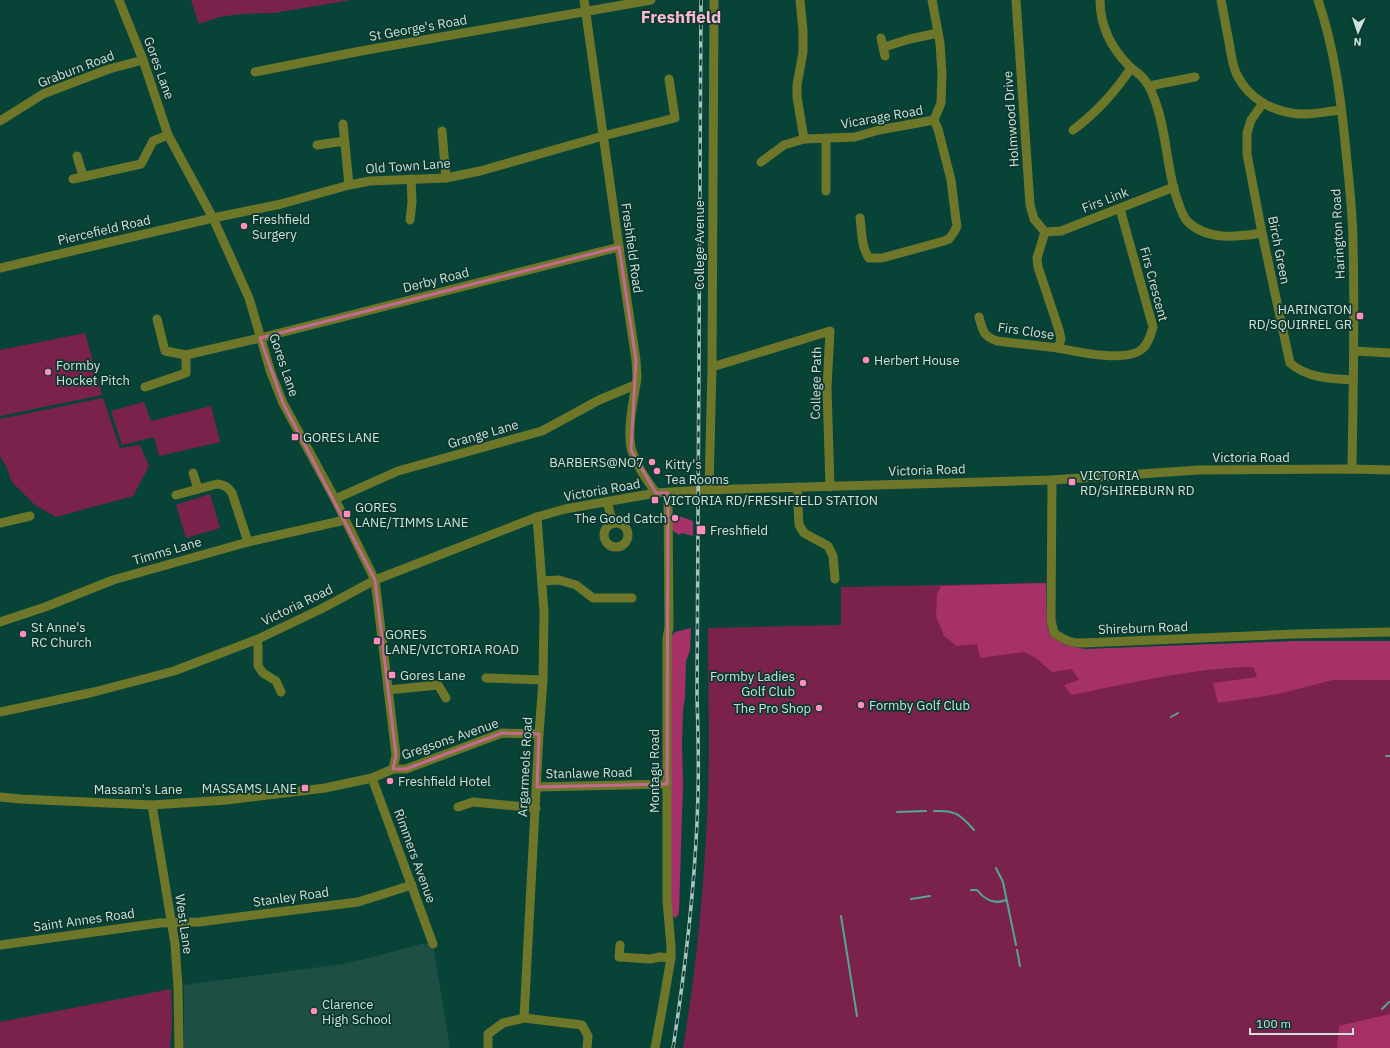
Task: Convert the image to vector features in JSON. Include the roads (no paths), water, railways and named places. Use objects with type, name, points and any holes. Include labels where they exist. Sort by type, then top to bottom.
[{"type":"street","name":"Gores Lane","points":[[119,0],[143,60],[168,135],[213,218],[249,298],[271,373],[283,403],[346,520],[375,580],[396,755],[393,769]]},
{"type":"street","name":"Freshfield Road","points":[[584,0],[636,360],[637,377],[632,407],[630,439],[632,450],[640,469],[656,493]]},
{"type":"street","name":"St George's Road","points":[[255,72],[361,51],[651,0]]},
{"type":"street","name":"College Avenue","points":[[709,489],[712,367],[714,0]]},
{"type":"street","points":[[800,0],[803,31],[803,52],[797,85],[797,97],[804,139]]},
{"type":"street","name":"Vicarage Road","points":[[761,162],[784,145],[804,139],[855,137],[879,130],[934,120],[941,103],[942,73],[940,43],[932,0]]},
{"type":"street","name":"Holmwood Drive","points":[[1016,0],[1030,204],[1034,219],[1045,232]]},
{"type":"street","points":[[1100,0],[1100,13],[1104,30],[1110,42],[1131,68],[1141,75],[1149,86],[1157,106],[1178,204],[1186,220],[1207,233],[1220,236],[1236,237],[1262,233]]},
{"type":"street","points":[[1221,0],[1231,57],[1236,74],[1251,94],[1263,103],[1286,112],[1300,114],[1341,110]]},
{"type":"street","name":"Harington Road","points":[[1318,0],[1334,55],[1349,178],[1353,244],[1354,351],[1352,469]]},
{"type":"street","points":[[883,47],[938,33]]},
{"type":"street","name":"Graburn Road","points":[[0,121],[43,94],[109,69],[143,60]]},
{"type":"street","points":[[1074,130],[1089,118],[1119,86],[1131,68]]},
{"type":"street","points":[[1149,86],[1195,76]]},
{"type":"street","name":"Old Town Lane","points":[[213,218],[281,204],[370,181],[446,178],[480,172],[603,136],[675,118],[669,79]]},
{"type":"street","name":"Birch Green","points":[[1263,103],[1251,120],[1247,133],[1247,154],[1262,233],[1290,363],[1298,370],[1310,374],[1336,379],[1353,380]]},
{"type":"street","points":[[860,218],[864,247],[869,258],[882,258],[932,245],[944,241],[952,236],[956,226],[952,188],[942,143],[934,120]]},
{"type":"street","points":[[343,124],[350,185]]},
{"type":"street","points":[[442,131],[446,178]]},
{"type":"street","points":[[73,179],[141,164],[153,141],[168,135]]},
{"type":"street","points":[[826,139],[826,190]]},
{"type":"street","points":[[317,145],[344,140]]},
{"type":"street","points":[[77,156],[83,176]]},
{"type":"street","points":[[410,220],[412,202],[411,179]]},
{"type":"street","name":"Firs Link","points":[[1045,232],[1061,231],[1174,187]]},
{"type":"street","name":"Firs Crescent","points":[[1058,348],[1093,354],[1116,356],[1130,355],[1143,348],[1150,338],[1153,328],[1120,209]]},
{"type":"street","name":"Piercefield Road","points":[[0,268],[213,218]]},
{"type":"street","points":[[1045,232],[1037,258],[1038,267],[1059,330],[1060,339],[1058,348]]},
{"type":"street","name":"Derby Road","points":[[186,354],[260,338],[619,247]]},
{"type":"street","name":"Firs Close","points":[[979,317],[983,332],[988,338],[997,341],[1058,348]]},
{"type":"street","points":[[145,387],[186,373],[186,354],[165,351],[157,319]]},
{"type":"street","name":"College Path","points":[[712,367],[830,331],[827,388],[830,487]]},
{"type":"street","points":[[1354,351],[1390,353]]},
{"type":"street","name":"Grange Lane","points":[[335,499],[398,471],[542,431],[599,400],[635,385]]},
{"type":"street","name":"Victoria Road","points":[[0,712],[94,692],[172,671],[257,640],[321,609],[375,580],[537,517],[566,509],[656,493],[709,489],[1052,480],[1199,470],[1390,470]]},
{"type":"street","points":[[193,473],[198,489]]},
{"type":"street","name":"Shireburn Road","points":[[1052,480],[1051,620],[1054,633],[1066,641],[1072,643],[1083,643],[1293,634],[1390,632]]},
{"type":"street","points":[[176,495],[217,484],[224,484],[232,493],[248,542]]},
{"type":"street","points":[[797,487],[799,525],[804,533],[828,546],[833,556],[835,579]]},
{"type":"street","name":"Montagu Road","points":[[655,1048],[670,958],[671,937],[667,901],[667,639],[669,627],[668,492]]},
{"type":"street","points":[[606,502],[613,523]]},
{"type":"street","points":[[0,523],[30,516]]},
{"type":"street","name":"Argarmeols Road","points":[[524,1018],[543,680],[544,612],[537,517]]},
{"type":"street","name":"Timms Lane","points":[[0,622],[45,608],[113,580],[248,542],[346,520]]},
{"type":"street","points":[[542,581],[559,580],[576,585],[593,598],[632,598]]},
{"type":"street","points":[[257,640],[258,666],[263,673],[276,681],[281,692]]},
{"type":"street","points":[[486,678],[543,680]]},
{"type":"street","points":[[388,690],[438,685],[446,698]]},
{"type":"street","name":"Gregsons Avenue","points":[[393,769],[406,770],[502,732],[539,734]]},
{"type":"street","name":"Massam's Lane","points":[[0,797],[152,805],[227,800],[325,788],[372,778],[393,769]]},
{"type":"street","name":"Rimmers Avenue","points":[[372,778],[434,944]]},
{"type":"street","name":"Stanlawe Road","points":[[537,787],[667,784]]},
{"type":"street","points":[[458,807],[473,802],[536,808]]},
{"type":"street","name":"West Lane","points":[[152,805],[175,944],[178,987],[179,1048]]},
{"type":"street","name":"Stanley Road","points":[[172,923],[199,922],[358,902],[412,884]]},
{"type":"street","name":"Saint Annes Road","points":[[0,945],[160,923],[172,923]]},
{"type":"street","points":[[620,946],[617,961],[660,957],[670,958]]},
{"type":"street","points":[[488,1048],[488,1034],[503,1023],[524,1018],[582,1025],[588,1036],[587,1048]]},
{"type":"waterway","points":[[1171,717],[1178,713]]},
{"type":"waterway","points":[[897,812],[926,811]]},
{"type":"waterway","points":[[934,811],[947,811],[957,814],[974,830]]},
{"type":"waterway","points":[[996,868],[1003,882],[1016,945]]},
{"type":"waterway","points":[[971,890],[977,890],[990,901],[998,902],[1006,900]]},
{"type":"waterway","points":[[911,899],[930,896]]},
{"type":"waterway","points":[[841,916],[857,1016]]},
{"type":"waterway","points":[[1017,950],[1020,966]]},
{"type":"waterway","points":[[1382,1009],[1389,1002]]},
{"type":"railway","points":[[673,1048],[690,921],[698,794],[697,696],[701,0]]},
{"type":"place","name":"Freshfield Surgery","points":[[244,226]]},
{"type":"place","name":"HARINGTON RD/SQUIRREL GR","points":[[1360,316]]},
{"type":"place","name":"Herbert House","points":[[866,360]]},
{"type":"place","name":"Formby Hocket Pitch","points":[[48,372]]},
{"type":"place","name":"GORES LANE","points":[[295,437]]},
{"type":"place","name":"BARBERS@NO7","points":[[652,462]]},
{"type":"place","name":"Kitty's Tea Rooms","points":[[657,471]]},
{"type":"place","name":"VICTORIA RD/SHIREBURN RD","points":[[1072,482]]},
{"type":"place","name":"VICTORIA RD/FRESHFIELD STATION","points":[[655,500]]},
{"type":"place","name":"GORES LANE/TIMMS LANE","points":[[347,514]]},
{"type":"place","name":"The Good Catch","points":[[675,518]]},
{"type":"place","name":"Freshfield","points":[[701,530]]},
{"type":"place","name":"St Anne's RC Church","points":[[23,634]]},
{"type":"place","name":"GORES LANE/VICTORIA ROAD","points":[[377,641]]},
{"type":"place","name":"Gores Lane","points":[[392,675]]},
{"type":"place","name":"Formby Ladies Golf Club","points":[[803,683]]},
{"type":"place","name":"Formby Golf Club","points":[[861,705]]},
{"type":"place","name":"The Pro Shop","points":[[819,708]]},
{"type":"place","name":"Freshfield Hotel","points":[[390,781]]},
{"type":"place","name":"MASSAMS LANE","points":[[305,788]]},
{"type":"place","name":"Clarence High School","points":[[314,1011]]},
{"type":"district","name":"Freshfield","points":[[681,17]]}]
